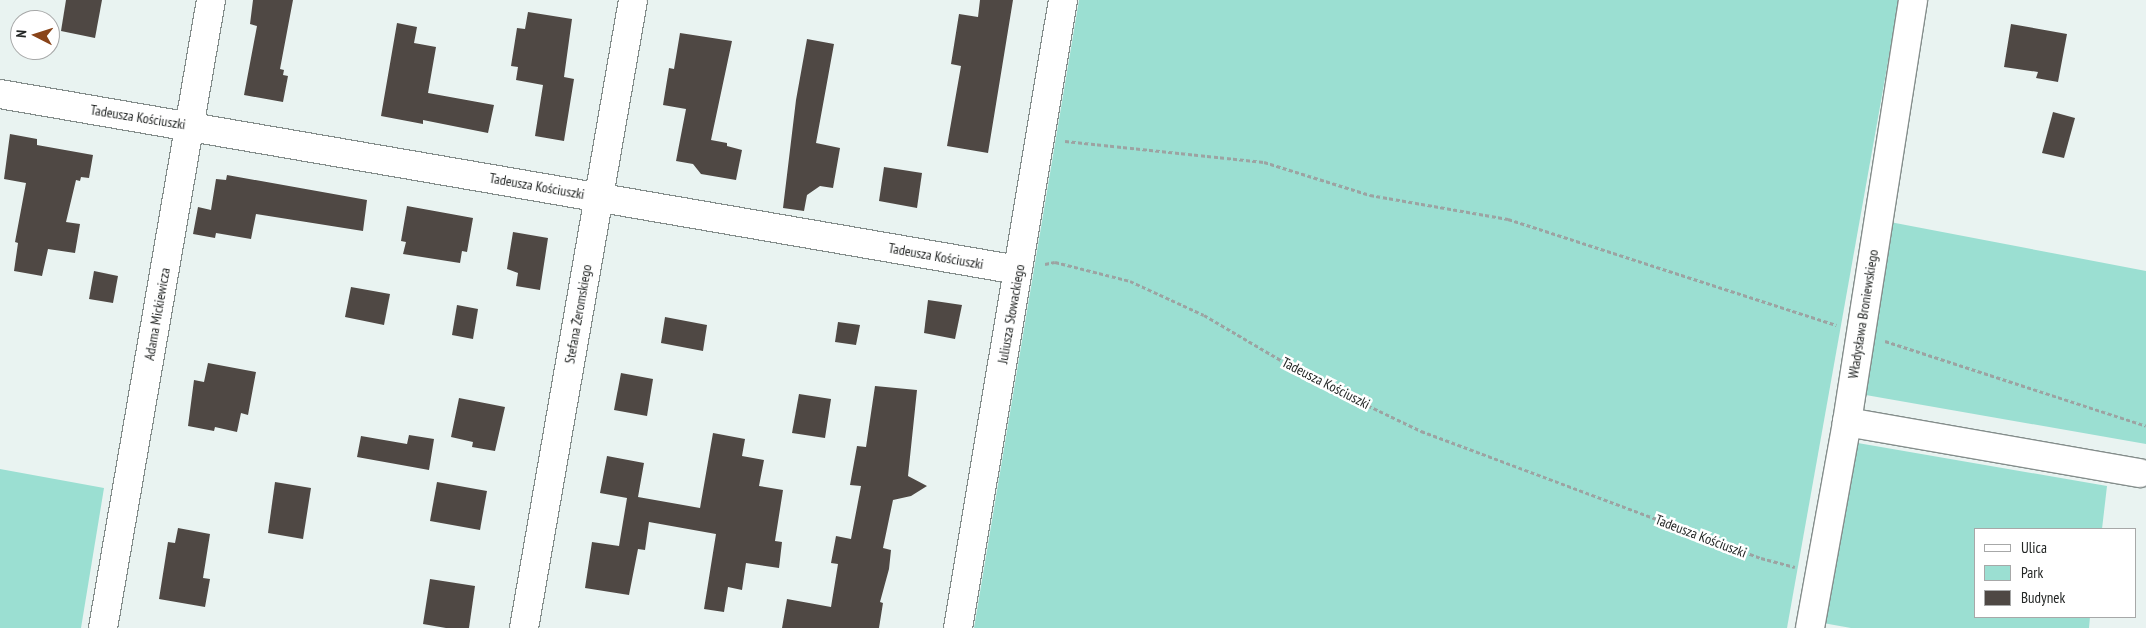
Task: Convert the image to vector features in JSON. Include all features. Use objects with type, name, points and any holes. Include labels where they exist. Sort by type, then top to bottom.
[{"type":"street","name":"Adama Mickiewicza","points":[[103,628],[211,0]]},
{"type":"street","name":"Stefana Żeromskiego","points":[[524,628],[633,0]]},
{"type":"street","name":"Juliusza Słowackiego","points":[[958,628],[1063,0]]},
{"type":"street","name":"Władysława Broniewskiego","points":[[1810,628],[1847,422],[1913,0]]},
{"type":"street","name":"Tadeusza Kościuszki","points":[[0,94],[190,125],[1018,270]]},
{"type":"street","points":[[1847,422],[2140,473]]},
{"type":"path","points":[[1040,138],[1264,162],[1370,195],[1508,219],[2146,426]]},
{"type":"path","name":"Tadeusza Kościuszki","points":[[1018,270],[1055,262],[1130,281],[1204,315],[1315,380],[1421,431],[1761,558],[1820,573]]},
{"type":"green space","points":[[1079,0],[1899,0],[1787,628],[974,628]]},
{"type":"green space","points":[[1890,222],[2146,271],[2146,444],[1860,394]]},
{"type":"green space","points":[[1852,442],[2107,486],[2102,528],[1974,528],[1974,618],[2090,618],[2089,628],[1851,628],[1823,623]]},
{"type":"green space","points":[[0,469],[104,488],[81,628],[0,628]]},
{"type":"building","points":[[66,0],[102,0],[95,38],[61,31]]},
{"type":"building","points":[[253,0],[293,0],[280,69],[284,70],[283,75],[288,76],[283,102],[244,95],[257,26],[250,24]]},
{"type":"building","points":[[980,0],[1013,0],[988,153],[947,146],[961,66],[951,64],[959,14],[978,17]]},
{"type":"building","points":[[528,12],[572,19],[564,77],[574,79],[564,141],[535,136],[543,85],[516,80],[518,67],[511,66],[517,28],[525,29]]},
{"type":"building","points":[[397,23],[417,27],[414,43],[436,47],[428,93],[494,105],[488,133],[423,120],[423,124],[381,116]]},
{"type":"building","points":[[2011,24],[2067,34],[2058,82],[2036,78],[2038,72],[2004,67]]},
{"type":"building","points":[[680,33],[732,41],[711,140],[727,143],[727,146],[742,150],[736,180],[701,174],[693,164],[676,161],[686,109],[663,105],[669,68],[674,69]]},
{"type":"building","points":[[807,39],[834,44],[816,143],[840,148],[833,188],[820,186],[807,195],[804,211],[783,208],[796,100]]},
{"type":"building","points":[[2053,112],[2075,118],[2064,158],[2042,153]]},
{"type":"building","points":[[10,134],[37,139],[37,145],[93,155],[89,178],[81,177],[80,181],[76,180],[66,222],[80,224],[75,253],[48,249],[42,276],[14,271],[18,243],[15,242],[26,183],[4,179]]},
{"type":"building","points":[[884,167],[922,173],[917,208],[879,201]]},
{"type":"building","points":[[227,175],[367,200],[363,231],[256,214],[251,239],[216,233],[215,238],[193,234],[198,207],[211,210],[216,179],[226,180]]},
{"type":"building","points":[[407,206],[473,218],[467,252],[462,251],[460,263],[403,254],[406,242],[401,241]]},
{"type":"building","points":[[513,232],[548,238],[540,290],[516,286],[518,273],[507,269]]},
{"type":"building","points":[[94,271],[118,276],[113,303],[89,299]]},
{"type":"building","points":[[351,287],[390,294],[384,325],[345,317]]},
{"type":"building","points":[[928,300],[962,305],[955,339],[924,333]]},
{"type":"building","points":[[457,305],[478,309],[473,339],[452,335]]},
{"type":"building","points":[[665,317],[707,325],[703,351],[661,343]]},
{"type":"building","points":[[838,322],[860,325],[856,345],[835,342]]},
{"type":"building","points":[[208,363],[256,372],[248,415],[241,413],[237,432],[215,427],[214,431],[188,426],[194,380],[204,382]]},
{"type":"building","points":[[621,373],[653,379],[647,416],[614,410]]},
{"type":"building","points":[[875,386],[917,390],[908,476],[927,486],[911,496],[893,500],[883,548],[891,550],[889,569],[880,602],[883,603],[879,628],[782,628],[787,599],[831,607],[838,564],[831,563],[836,536],[851,539],[861,486],[850,485],[857,446],[866,447]]},
{"type":"building","points":[[799,394],[831,399],[825,438],[792,433]]},
{"type":"building","points":[[459,398],[505,407],[495,451],[472,447],[473,442],[451,437]]},
{"type":"building","points":[[713,433],[745,439],[742,456],[764,460],[759,486],[783,490],[775,541],[782,542],[779,568],[746,563],[742,590],[728,587],[724,612],[704,609],[716,534],[649,522],[645,550],[638,549],[629,595],[585,588],[592,542],[619,546],[627,498],[600,493],[607,456],[644,463],[638,497],[700,508]]},
{"type":"building","points":[[409,435],[434,439],[429,470],[357,457],[361,436],[407,444]]},
{"type":"building","points":[[275,482],[311,488],[303,539],[268,533]]},
{"type":"building","points":[[437,482],[487,491],[480,530],[430,521]]},
{"type":"building","points":[[178,528],[210,534],[203,578],[210,579],[205,607],[159,599],[168,542],[175,543]]},
{"type":"building","points":[[430,579],[475,586],[469,628],[446,628],[423,624]]}]
